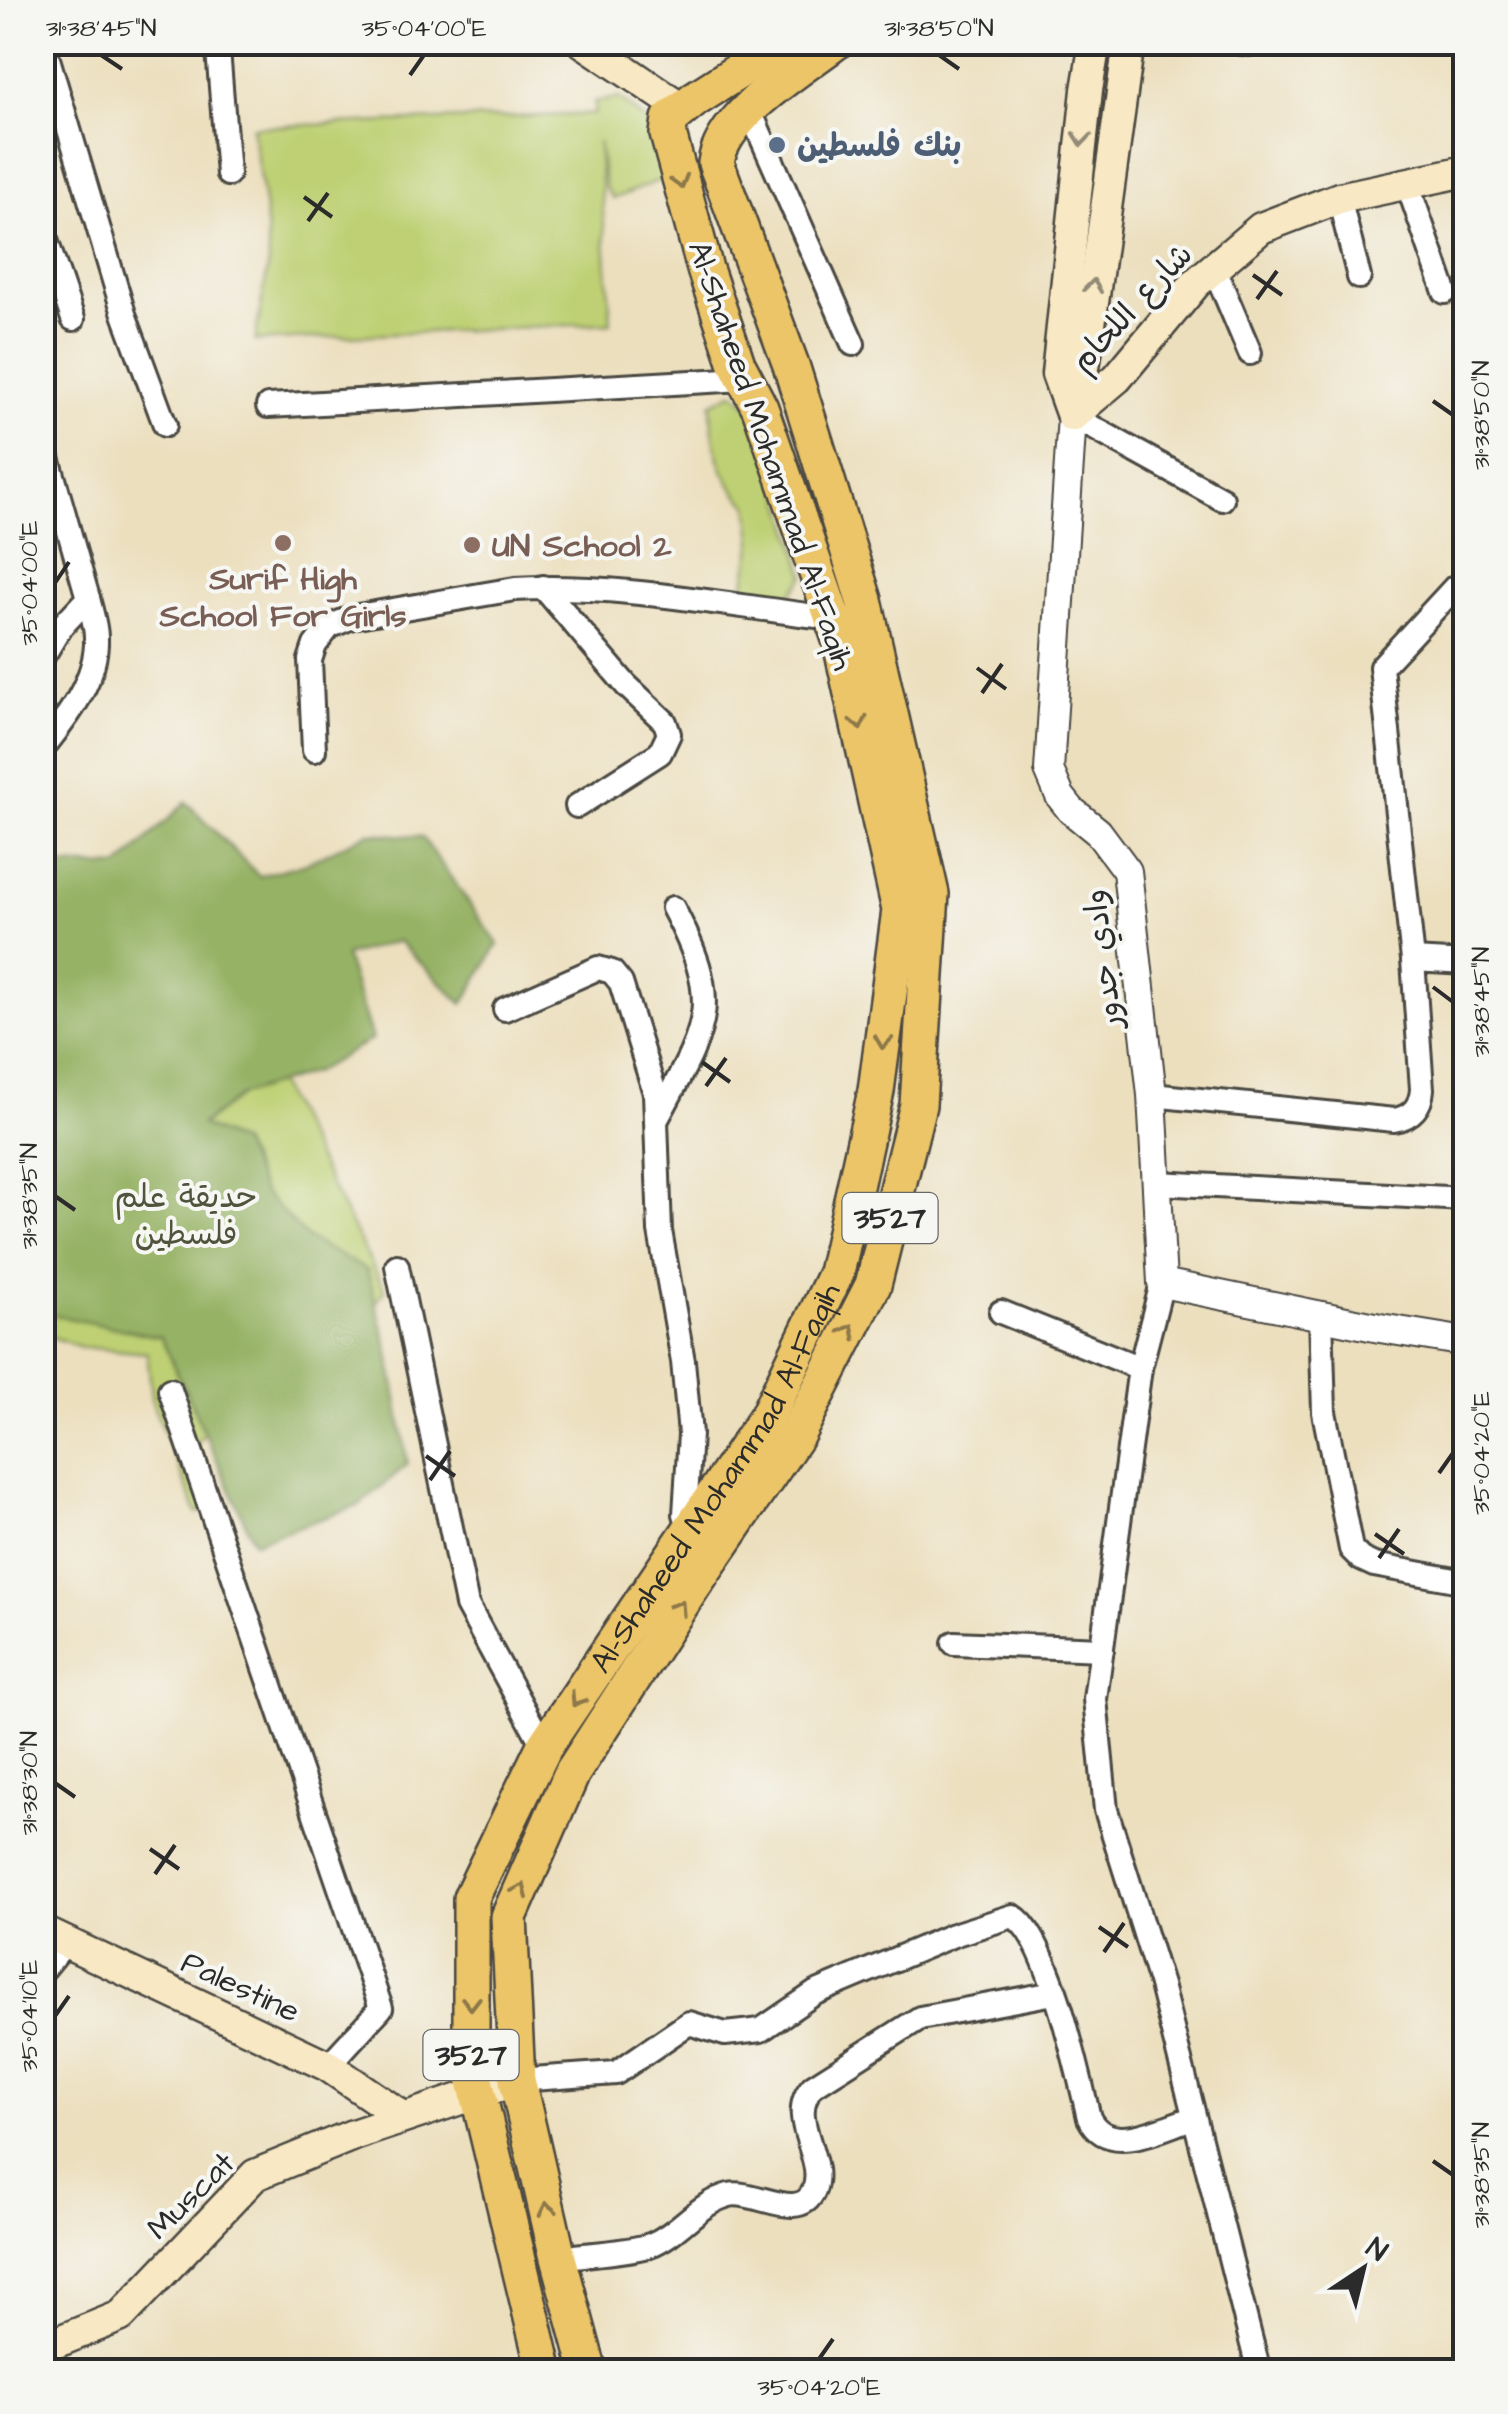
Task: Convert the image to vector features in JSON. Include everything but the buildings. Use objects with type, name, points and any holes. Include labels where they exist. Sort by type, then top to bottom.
[{"type":"main road","points":[[583,42],[682,109],[784,42]]},
{"type":"main road","name":"Al-Shaheed Mohammad Al-Faqih","points":[[589,2372],[517,2080],[509,1918],[572,1774],[694,1584],[797,1434],[873,1285],[918,1105],[931,894],[864,600],[792,366],[716,163],[719,148],[745,113],[835,42]]},
{"type":"main road","points":[[1072,416],[1057,374],[1095,42]]},
{"type":"main road","points":[[1072,416],[1080,397],[1129,42]]},
{"type":"main road","name":"3527","points":[[682,109],[685,131],[696,142],[703,143],[745,113]]},
{"type":"main road","name":"Al-Shaheed Mohammad Al-Faqih","points":[[545,2372],[471,2064],[471,1898],[544,1747],[768,1414],[836,1274],[876,1091],[900,910],[840,639],[760,408],[744,378],[705,269],[672,152],[669,124],[682,109]]},
{"type":"main road","name":"شارع اللحام","points":[[1072,416],[1117,378],[1196,283],[1261,228],[1339,198],[1466,172]]},
{"type":"main road","name":"Palestine","points":[[54,1937],[328,2066],[402,2117]]},
{"type":"main road","name":"Muscat","points":[[42,2348],[121,2316],[255,2174],[402,2117],[517,2080]]},
{"type":"street","points":[[43,42],[124,314],[165,425]]},
{"type":"street","points":[[213,42],[218,50],[228,174]]},
{"type":"street","points":[[745,113],[853,344]]},
{"type":"street","points":[[1407,183],[1445,292]]},
{"type":"street","points":[[1339,198],[1359,278]]},
{"type":"street","points":[[42,228],[73,319]]},
{"type":"street","points":[[1214,268],[1250,352]]},
{"type":"street","points":[[268,406],[744,378]]},
{"type":"street","points":[[1072,416],[1222,499]]},
{"type":"street","name":"وادي جدور","points":[[1072,416],[1049,770],[1060,796],[1106,841],[1128,871],[1152,1095],[1162,1283]]},
{"type":"street","points":[[42,437],[97,635],[91,671],[68,717],[42,750]]},
{"type":"street","points":[[314,750],[310,660],[314,645],[330,627],[352,617],[543,587],[832,618]]},
{"type":"street","points":[[543,587],[626,685],[664,722],[669,734],[660,753],[577,806]]},
{"type":"street","points":[[1152,1095],[1392,1119],[1407,1116],[1419,1104],[1422,1089],[1413,960],[1381,667],[1456,588]]},
{"type":"street","points":[[42,658],[51,626],[88,598]]},
{"type":"street","points":[[658,1117],[697,1045],[706,1001],[697,954],[673,908]]},
{"type":"street","points":[[1413,960],[1466,963]]},
{"type":"street","points":[[505,1009],[598,968],[612,972],[620,983],[650,1070],[658,1117],[658,1218],[683,1360],[690,1434],[685,1514],[690,1532]]},
{"type":"street","points":[[1157,1183],[1466,1199]]},
{"type":"street","points":[[398,1266],[467,1605],[544,1747]]},
{"type":"street","points":[[1259,2372],[1161,1984],[1106,1810],[1095,1699],[1140,1368],[1162,1283],[1466,1342]]},
{"type":"street","points":[[1001,1312],[1140,1368]]},
{"type":"street","points":[[1321,1316],[1324,1412],[1352,1550],[1361,1560],[1374,1565],[1466,1582]]},
{"type":"street","points":[[170,1390],[381,2008],[328,2066]]},
{"type":"street","points":[[954,1643],[1102,1649]]},
{"type":"street","points":[[517,2080],[616,2073],[690,2023],[725,2034],[761,2030],[815,1993],[1006,1916],[1021,1921],[1038,1946],[1068,2032],[1089,2118],[1096,2130],[1112,2139],[1124,2139],[1193,2118]]},
{"type":"street","points":[[42,1971],[54,1937]]},
{"type":"street","points":[[558,2258],[651,2245],[713,2202],[734,2194],[798,2205],[811,2195],[816,2180],[802,2108],[813,2086],[920,2018],[1054,1993]]},
{"type":"green space","points":[[619,98],[659,139],[668,177],[613,199],[605,187],[598,142],[611,323],[255,341],[269,261],[252,127],[595,114],[594,102]]},
{"type":"green space","points":[[734,392],[757,414],[805,576],[788,598],[743,592],[753,541],[749,505],[724,472],[711,418],[711,404]]},
{"type":"green space","points":[[186,802],[259,876],[307,863],[368,833],[422,837],[498,944],[463,1004],[398,941],[345,956],[372,1039],[317,1071],[241,1095],[201,1125],[241,1143],[263,1192],[307,1238],[367,1270],[389,1352],[408,1464],[358,1506],[254,1542],[161,1337],[43,1313],[43,865],[119,867]]},
{"type":"green space","name":"حديقة علم فلسطين","points":[[269,1066],[385,1290],[320,1376],[242,1394],[195,1444],[221,1504],[197,1513],[153,1405],[147,1353],[81,1347],[43,1334],[43,1072]]},
{"type":"place","name":"بنك فلسطين","points":[[777,145]]},
{"type":"place","name":"Surif High School For Girls","points":[[283,543]]},
{"type":"place","name":"UN School 2","points":[[472,545]]}]
